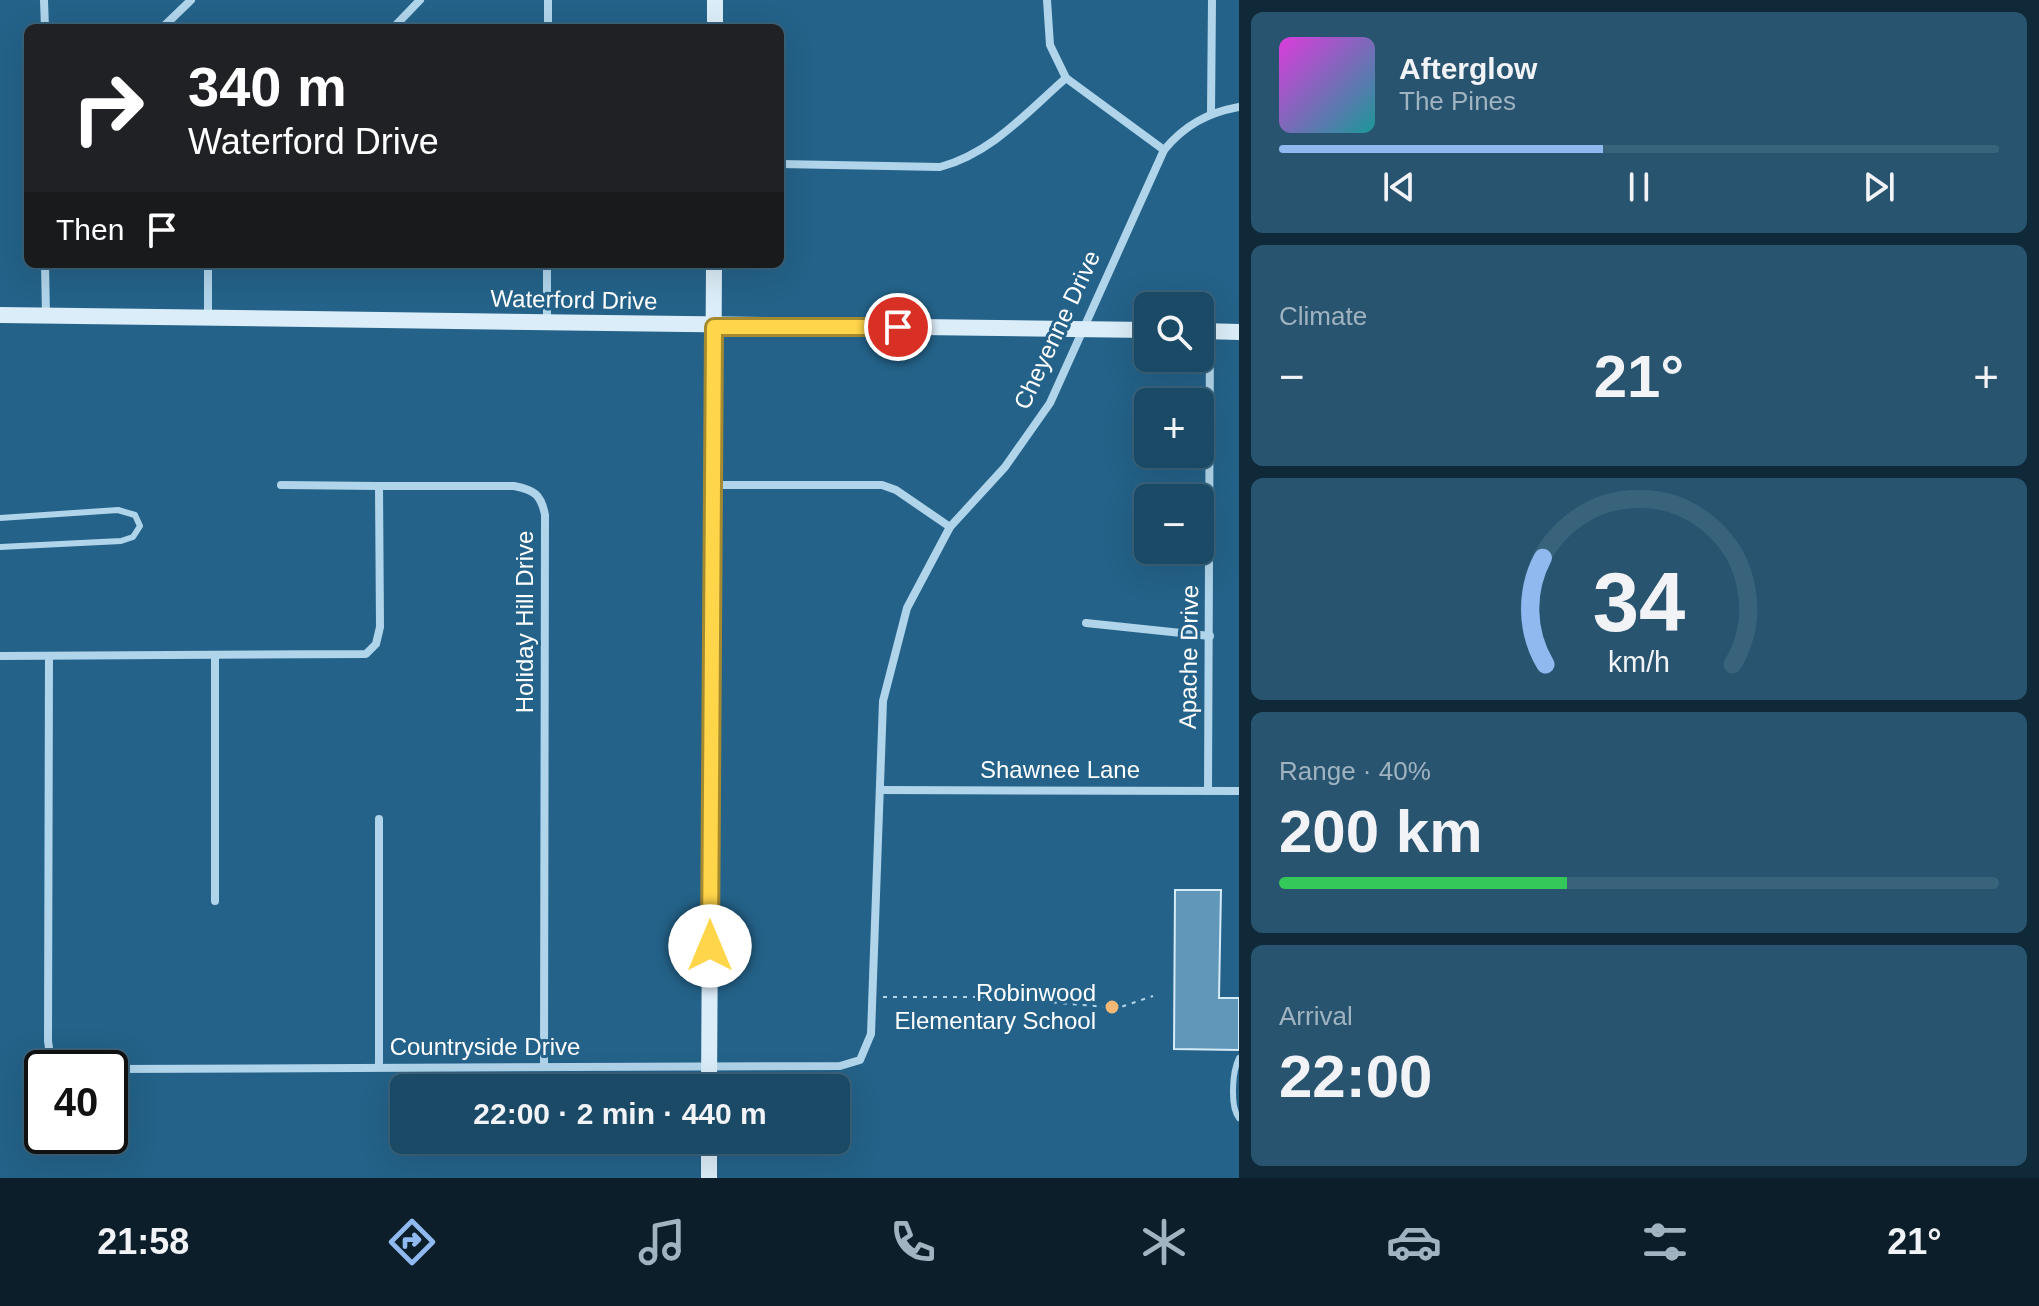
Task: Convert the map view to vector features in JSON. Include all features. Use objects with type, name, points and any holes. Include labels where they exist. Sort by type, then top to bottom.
[{"type":"street","points":[[44,0],[45,24]]},
{"type":"street","points":[[166,24],[191,0]]},
{"type":"street","points":[[397,24],[420,0]]},
{"type":"street","points":[[548,0],[548,24]]},
{"type":"street","points":[[715,0],[715,24]]},
{"type":"street","points":[[1047,0],[1050,45],[1055,62],[1066,78],[1164,150]]},
{"type":"street","points":[[1211,113],[1212,0]]},
{"type":"street","points":[[784,164],[940,167],[965,160],[986,148],[1066,78]]},
{"type":"street","name":"Cheyenne Drive","points":[[860,1060],[871,1034],[883,701],[907,608],[950,527],[1005,467],[1050,403],[1164,150],[1177,135],[1211,113],[1239,107]]},
{"type":"street","points":[[45,268],[46,316]]},
{"type":"street","points":[[208,268],[208,318]]},
{"type":"street","points":[[547,268],[547,324]]},
{"type":"street","points":[[709,1074],[714,268]]},
{"type":"street","name":"Waterford Drive","points":[[0,315],[714,327],[1134,330]]},
{"type":"street","points":[[1214,331],[1239,332]]},
{"type":"street","name":"Apache Drive","points":[[1206,372],[1210,636],[1208,791]]},
{"type":"street","points":[[0,656],[366,654],[376,644],[380,627],[379,486],[281,485]]},
{"type":"street","points":[[713,485],[882,485],[896,490],[950,527]]},
{"type":"street","name":"Holiday Hill Drive","points":[[379,486],[514,486],[533,490],[542,500],[544,1065]]},
{"type":"street","points":[[1086,623],[1210,636]]},
{"type":"street","points":[[49,657],[49,1050]]},
{"type":"street","points":[[215,657],[215,901]]},
{"type":"street","name":"Shawnee Lane","points":[[880,790],[1239,791]]},
{"type":"street","points":[[379,819],[379,1067]]},
{"type":"street","name":"Countryside Drive","points":[[128,1069],[544,1065],[709,1069],[840,1066],[860,1060]]},
{"type":"street","points":[[709,1154],[709,1178]]},
{"type":"lane","points":[[0,518],[118,510],[135,515],[140,526],[133,537],[121,541],[0,547]]},
{"type":"lane","points":[[1239,1058],[1234,1110],[1239,1118]]},
{"type":"path","points":[[873,997],[988,997],[1118,1008],[1153,996]]},
{"type":"building","points":[[1175,890],[1221,890],[1219,998],[1239,998],[1239,1050],[1174,1049]]},
{"type":"place","name":"Robinwood Elementary School","points":[[1112,1007]]},
{"type":"route","points":[[710,946],[714,327],[898,327]]}]
